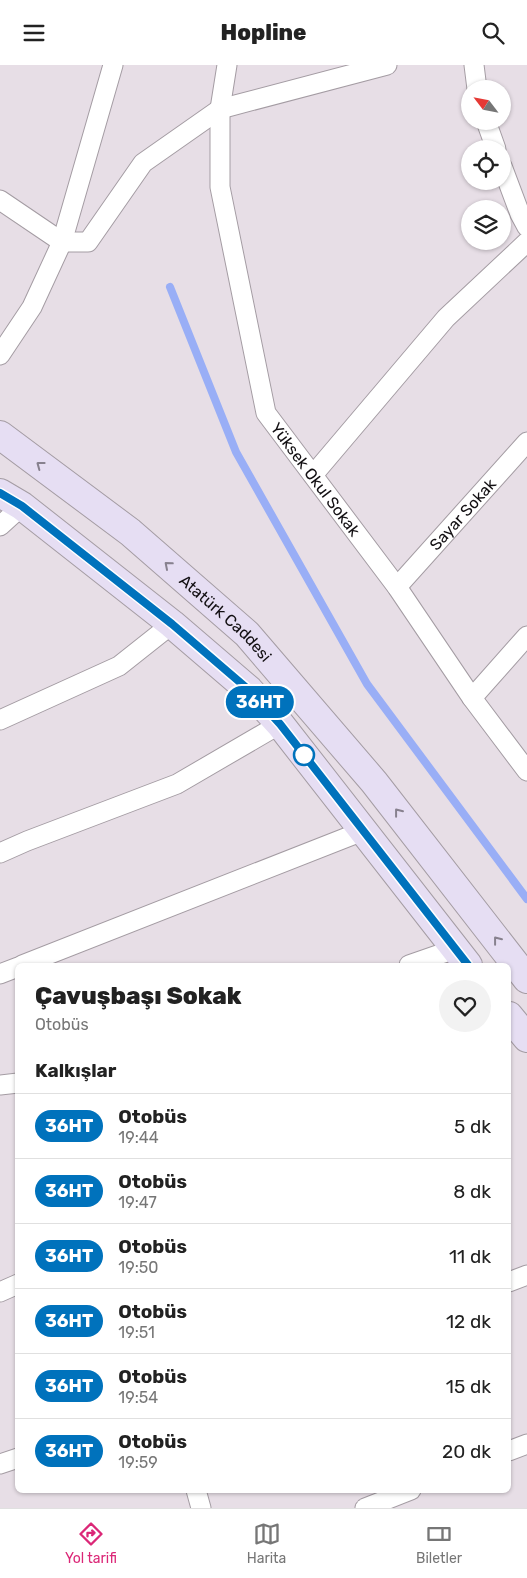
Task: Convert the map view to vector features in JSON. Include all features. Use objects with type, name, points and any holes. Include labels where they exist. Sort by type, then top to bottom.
[{"type":"main road","name":"Atatürk Caddesi","points":[[0,435],[130,532],[246,634],[374,782],[527,979]]},
{"type":"main road","points":[[11,500],[172,624],[249,690],[280,724],[461,957]]},
{"type":"main road","points":[[511,1018],[527,1038]]},
{"type":"street","points":[[0,355],[32,307],[62,242],[113,65]]},
{"type":"street","name":"Yüksek Okul Sokak","points":[[227,65],[220,109],[220,187],[266,413],[396,587],[472,698],[527,771]]},
{"type":"street","points":[[0,200],[62,242],[88,242],[143,163],[220,109],[387,65]]},
{"type":"street","points":[[474,65],[476,80]]},
{"type":"street","points":[[511,190],[527,227]]},
{"type":"street","points":[[313,475],[446,317],[527,242]]},
{"type":"street","name":"Sayar Sokak","points":[[396,587],[527,442]]},
{"type":"street","points":[[0,526],[11,500]]},
{"type":"street","points":[[0,719],[119,666],[172,624]]},
{"type":"street","points":[[472,698],[527,636]]},
{"type":"street","points":[[0,853],[26,841],[178,784],[280,724]]},
{"type":"street","points":[[27,963],[363,831]]},
{"type":"street","points":[[422,963],[461,957]]},
{"type":"street","points":[[0,974],[15,968]]},
{"type":"street","points":[[0,1085],[15,1083]]},
{"type":"street","points":[[511,1281],[527,1275]]},
{"type":"street","points":[[0,1292],[15,1285]]},
{"type":"street","points":[[511,1450],[527,1444]]},
{"type":"street","points":[[0,1464],[15,1459]]},
{"type":"street","points":[[197,1493],[201,1508]]},
{"type":"street","points":[[365,1508],[403,1493]]},
{"type":"waterway","points":[[170,287],[236,452],[367,684],[527,899]]},
{"type":"bus line","name":"36HT","points":[[0,493],[22,506],[172,624],[249,690],[280,724],[466,963]]}]
